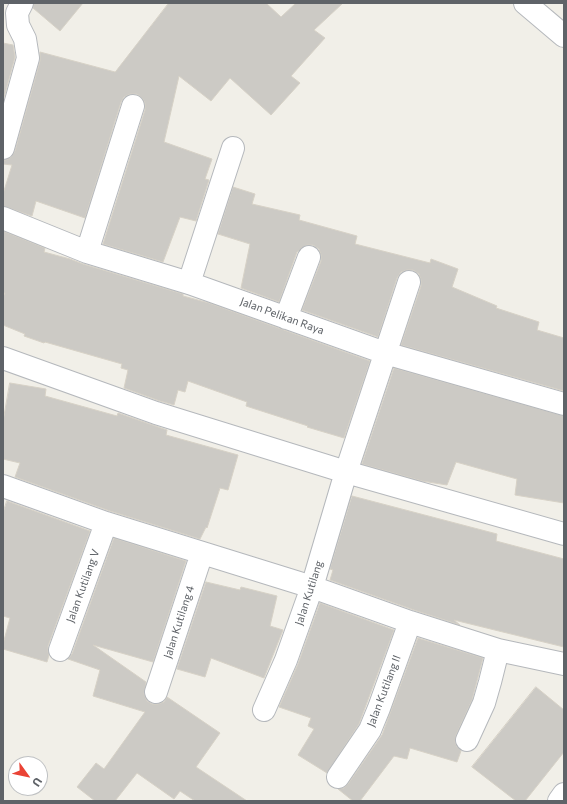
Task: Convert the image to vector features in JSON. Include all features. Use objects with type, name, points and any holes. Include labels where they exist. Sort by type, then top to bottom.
[{"type":"street","points":[[525,3],[564,36]]},
{"type":"street","points":[[3,148],[10,103],[28,58],[25,40],[18,24],[14,7]]},
{"type":"street","points":[[87,252],[133,106]]},
{"type":"street","points":[[189,283],[233,148]]},
{"type":"street","name":"Jalan Pelikan Raya","points":[[3,218],[87,252],[189,283],[386,353],[564,404]]},
{"type":"street","points":[[286,318],[309,256]]},
{"type":"street","name":"Jalan Kutilang","points":[[264,710],[286,660],[312,587],[346,472],[409,282]]},
{"type":"street","points":[[3,358],[156,413],[346,472],[564,534]]},
{"type":"street","points":[[5,491],[312,587],[410,622],[498,650],[564,664]]},
{"type":"street","name":"Jalan Kutilang V","points":[[60,650],[106,522]]},
{"type":"street","name":"Jalan Kutilang 4","points":[[156,692],[202,553]]},
{"type":"street","name":"Jalan Kutilang II","points":[[338,777],[370,730],[410,622]]},
{"type":"street","points":[[467,740],[484,703],[498,650]]},
{"type":"street","points":[[559,801],[564,794]]},
{"type":"building","points":[[34,3],[83,3],[60,31],[33,8]]},
{"type":"building","points":[[169,3],[266,3],[281,17],[296,3],[343,3],[314,30],[325,38],[291,76],[300,83],[271,115],[230,78],[211,101],[179,76],[164,142],[212,159],[205,179],[209,180],[196,221],[180,217],[163,262],[103,244],[145,110],[145,103],[137,94],[130,94],[124,97],[121,102],[85,218],[36,201],[32,216],[3,206],[3,194],[12,165],[3,164],[3,160],[11,157],[15,151],[40,61],[40,52],[115,72]]},
{"type":"building","points":[[3,43],[13,45],[15,57],[3,101]]},
{"type":"building","points":[[233,187],[255,194],[252,204],[300,215],[299,220],[357,236],[355,244],[430,263],[431,259],[458,269],[452,287],[497,306],[496,308],[539,322],[537,330],[564,338],[564,391],[401,345],[421,286],[419,274],[413,270],[401,272],[397,278],[378,337],[302,310],[321,261],[319,249],[313,245],[307,245],[297,252],[279,302],[241,288],[250,244],[218,234]]},
{"type":"building","points":[[3,231],[45,248],[44,252],[183,294],[183,296],[209,303],[370,361],[344,438],[246,406],[247,402],[188,381],[185,392],[178,390],[174,405],[160,401],[124,388],[128,370],[121,368],[122,364],[45,342],[44,343],[24,336],[25,334],[3,325],[3,297],[5,293],[3,293]]},
{"type":"building","points":[[394,368],[564,416],[564,503],[515,495],[517,479],[456,462],[447,485],[422,481],[362,464]]},
{"type":"building","points":[[10,383],[46,389],[45,396],[117,416],[118,413],[167,430],[166,435],[238,455],[228,490],[220,488],[207,528],[206,527],[200,539],[110,511],[15,477],[20,463],[3,459],[3,422]]},
{"type":"building","points":[[352,496],[497,534],[496,541],[564,559],[564,647],[454,620],[460,625],[330,580],[333,570],[330,569]]},
{"type":"building","points":[[7,501],[90,531],[48,646],[49,655],[47,662],[3,649],[10,618],[3,616],[3,513]]},
{"type":"building","points":[[114,538],[186,561],[153,662],[93,645],[146,682],[144,694],[147,701],[152,704],[158,704],[164,702],[167,697],[220,733],[196,767],[247,801],[195,801],[180,791],[174,799],[137,773],[115,801],[95,801],[77,787],[96,763],[104,769],[145,712],[93,696],[100,670],[68,659],[72,654]]},
{"type":"building","points":[[206,582],[240,590],[241,587],[277,596],[270,626],[283,630],[264,678],[211,658],[205,677],[177,669]]},
{"type":"building","points":[[320,603],[394,630],[359,724],[327,773],[298,755],[314,729],[308,726],[311,718],[279,707],[298,664]]},
{"type":"building","points":[[418,638],[483,658],[472,700],[456,735],[455,742],[461,751],[457,762],[410,748],[407,759],[394,756],[360,801],[353,801],[338,789],[344,788],[348,784],[382,735]]},
{"type":"building","points":[[536,687],[564,710],[564,752],[525,801],[516,801],[472,767]]}]
